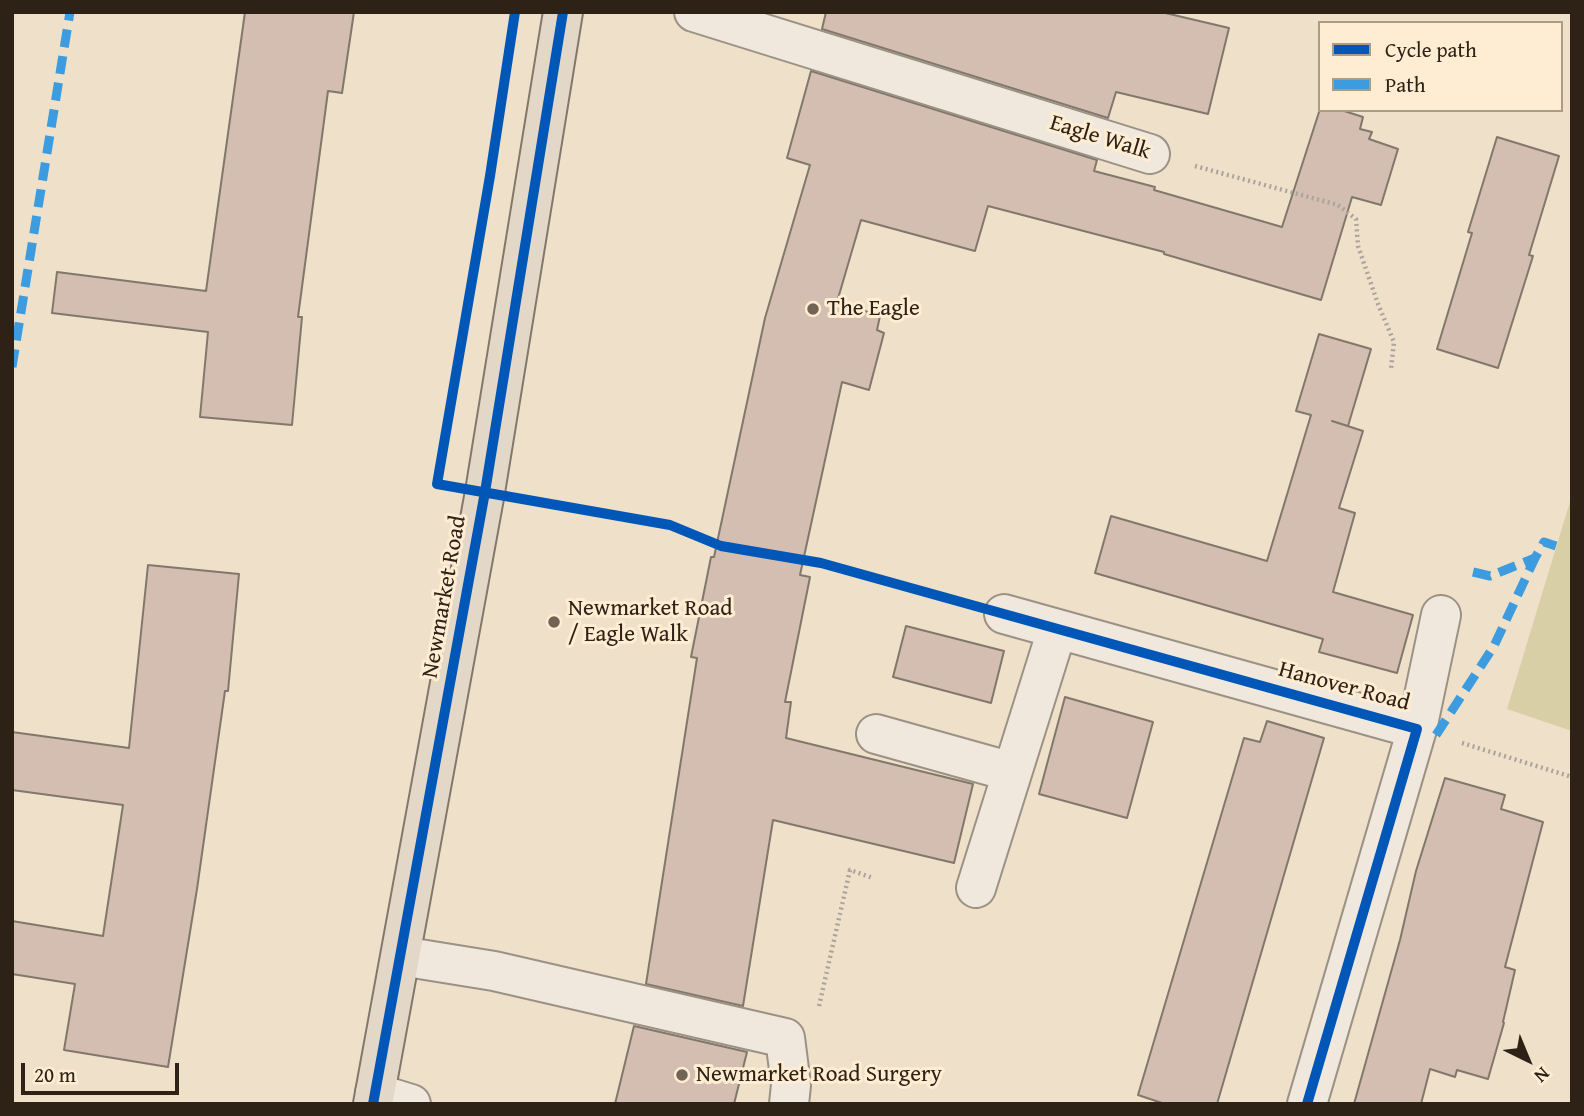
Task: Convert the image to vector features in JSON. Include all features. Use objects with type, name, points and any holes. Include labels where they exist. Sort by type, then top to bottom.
[{"type":"main road","name":"Newmarket Road","points":[[374,1098],[487,479],[563,12]]},
{"type":"street","name":"Eagle Walk","points":[[696,13],[1150,153]]},
{"type":"street","name":"Hanover Road","points":[[1004,614],[1417,729]]},
{"type":"street","name":"Hanover Road","points":[[1307,1104],[1417,729],[1441,615]]},
{"type":"street","points":[[975,888],[1057,630]]},
{"type":"street","points":[[876,733],[1012,772]]},
{"type":"street","points":[[401,956],[494,971],[785,1038],[791,1085],[789,1104]]},
{"type":"street","points":[[374,1098],[411,1104]]},
{"type":"path","points":[[1417,729],[1572,777]]},
{"type":"path","points":[[816,1016],[849,870],[873,878]]},
{"type":"shaded area","points":[[1572,495],[1572,731],[1507,709]]},
{"type":"building","points":[[245,12],[354,12],[342,93],[328,91],[298,317],[302,317],[292,425],[200,417],[208,332],[52,313],[57,272],[206,291]]},
{"type":"building","points":[[826,12],[1161,12],[1229,28],[1208,114],[1116,92],[1108,118],[822,29]]},
{"type":"building","points":[[811,71],[1097,160],[1094,171],[1282,227],[1319,112],[1347,112],[1363,117],[1360,129],[1372,132],[1369,139],[1398,149],[1381,205],[1352,197],[1321,300],[1164,252],[988,206],[975,251],[861,220],[837,302],[880,316],[877,330],[884,333],[869,390],[842,382],[800,575],[810,577],[785,702],[791,702],[786,738],[973,784],[954,863],[773,820],[743,1006],[646,984],[697,658],[691,657],[711,557],[714,557],[765,318],[810,165],[787,158]]},
{"type":"building","points":[[1497,137],[1559,156],[1529,255],[1533,256],[1498,368],[1437,349]]},
{"type":"building","points":[[1319,334],[1371,349],[1348,426],[1332,421],[1363,431],[1339,508],[1355,513],[1333,592],[1413,615],[1397,673],[1319,652],[1323,639],[1095,573],[1111,516],[1267,561],[1311,415],[1296,411]]},
{"type":"building","points":[[148,565],[239,574],[228,691],[225,691],[168,1067],[64,1050],[75,984],[12,974],[12,921],[103,936],[123,805],[12,790],[12,732],[129,748]]},
{"type":"building","points":[[906,626],[1004,651],[991,703],[893,677]]},
{"type":"building","points":[[1065,697],[1153,722],[1127,818],[1039,794]]},
{"type":"building","points":[[1267,721],[1324,738],[1217,1104],[1165,1104],[1138,1095],[1244,738],[1260,742]]},
{"type":"building","points":[[1445,778],[1505,795],[1501,809],[1543,822],[1505,967],[1515,970],[1504,1023],[1488,1079],[1457,1070],[1455,1077],[1430,1069],[1421,1104],[1354,1104],[1400,940],[1416,871]]},
{"type":"building","name":"Newmarket Road Surgery","points":[[634,1026],[747,1052],[734,1104],[615,1104]]},
{"type":"marked path","points":[[12,367],[70,12]]},
{"type":"marked path","points":[[1473,572],[1490,576],[1535,558],[1544,542],[1556,546]]},
{"type":"marked path","points":[[1436,735],[1494,646],[1535,558]]},
{"type":"cycle path","points":[[515,12],[437,484],[670,525],[721,546],[821,563],[1417,729],[1307,1104]]},
{"type":"cycle path","points":[[373,1104],[485,492],[563,12]]},
{"type":"place","name":"The Eagle","points":[[813,309]]},
{"type":"place","name":"Newmarket Road / Eagle Walk","points":[[554,622]]},
{"type":"place","name":"Newmarket Road Surgery","points":[[682,1075]]}]
